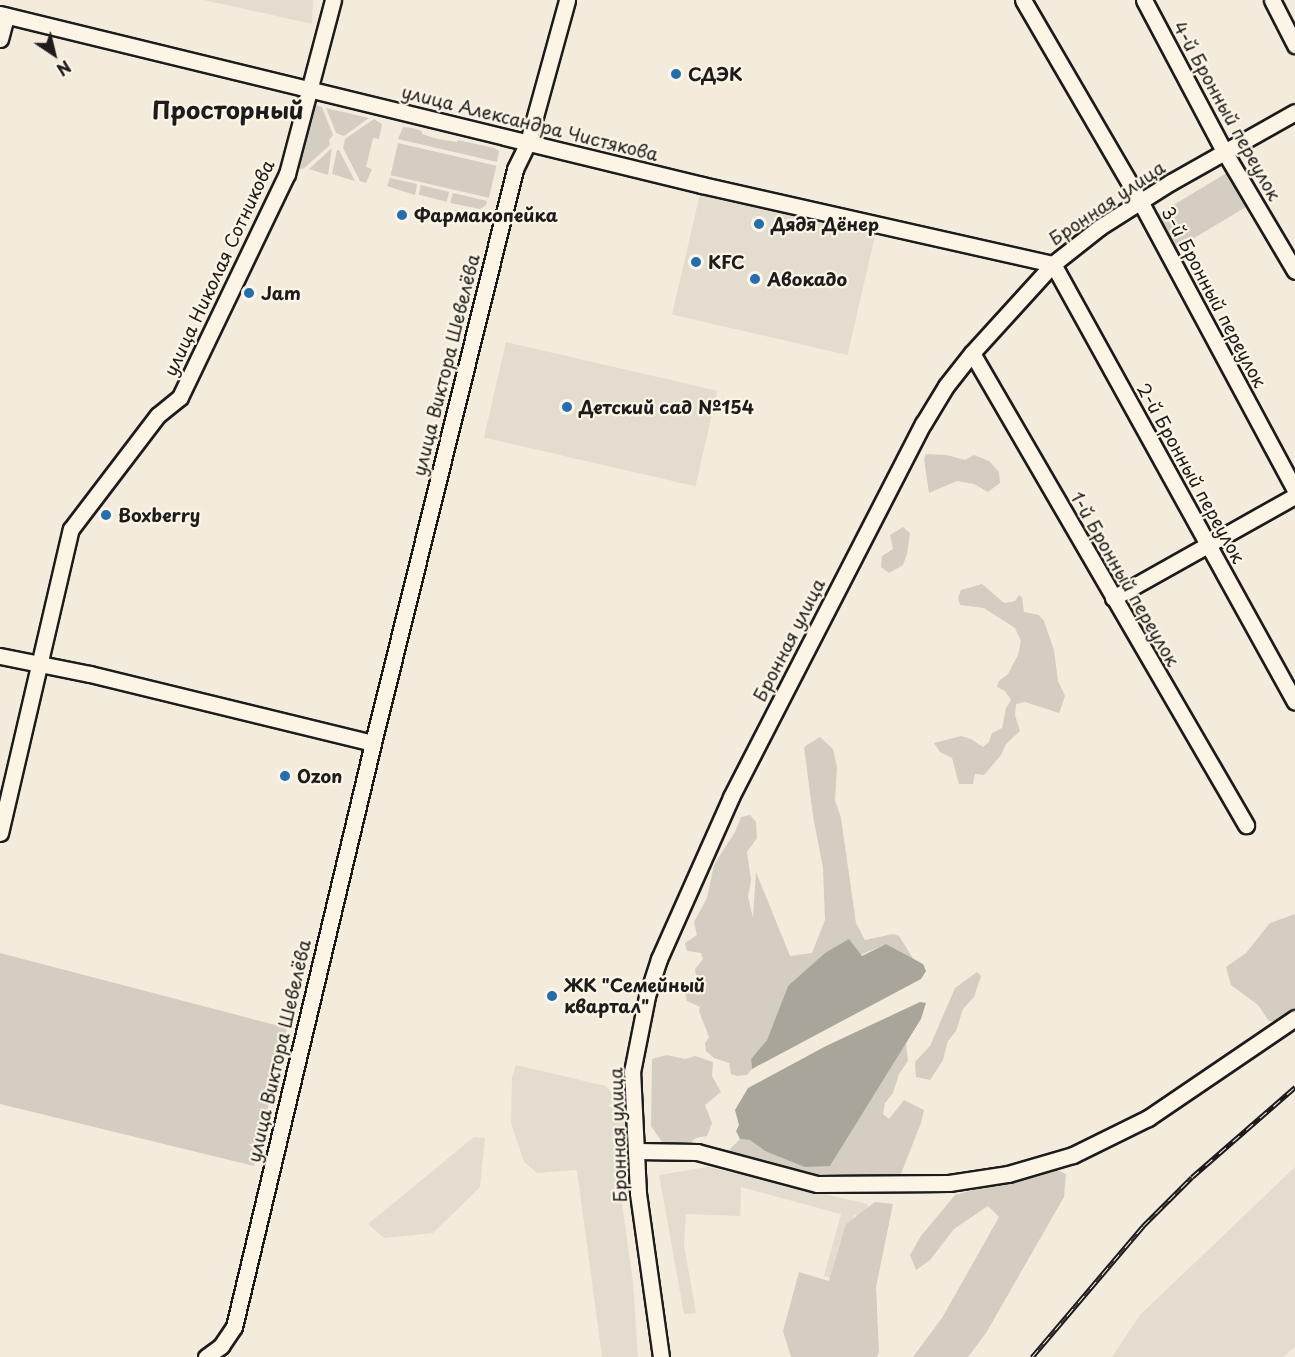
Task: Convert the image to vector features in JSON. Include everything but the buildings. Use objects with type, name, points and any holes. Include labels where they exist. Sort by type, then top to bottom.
[{"type":"street","name":"улица Николая Сотникова","points":[[0,833],[71,529],[158,415],[180,397],[287,174],[333,0]]},
{"type":"street","name":"улица Виктора Шевелёва","points":[[206,1357],[221,1346],[234,1328],[372,743],[515,169],[528,142],[567,0]]},
{"type":"street","name":"3-й Бронный переулок","points":[[1023,0],[1140,201],[1295,490]]},
{"type":"street","name":"4-й Бронный переулок","points":[[1144,0],[1224,152],[1295,271]]},
{"type":"street","points":[[1272,0],[1295,45]]},
{"type":"street","name":"улица Александра Чистякова","points":[[3,15],[898,231],[1053,264]]},
{"type":"street","points":[[0,39],[3,15]]},
{"type":"street","name":"Бронная улица","points":[[661,1357],[638,1193],[632,1072],[647,996],[678,911],[731,797],[923,424],[946,386],[972,353],[1053,264],[1100,227],[1140,201],[1295,112]]},
{"type":"street","name":"2-й Бронный переулок","points":[[1053,264],[1295,702]]},
{"type":"street","name":"1-й Бронный переулок","points":[[972,353],[1246,825]]},
{"type":"street","points":[[1113,598],[1295,496]]},
{"type":"street","points":[[0,656],[90,674],[372,743]]},
{"type":"street","points":[[637,1151],[697,1152],[818,1184],[949,1183],[1008,1174],[1073,1155],[1148,1118],[1295,1018]]},
{"type":"shaded area","points":[[204,0],[313,0],[312,24]]},
{"type":"shaded area","points":[[312,104],[322,107],[333,135],[329,140],[330,145],[303,169],[290,167],[301,137],[306,132]]},
{"type":"shaded area","points":[[326,108],[369,118],[344,136],[336,133]]},
{"type":"shaded area","points":[[374,119],[382,124],[379,139],[373,138],[366,167],[372,169],[366,183],[360,181],[343,148],[345,139]]},
{"type":"shaded area","points":[[403,127],[422,131],[422,134],[438,139],[457,142],[458,140],[494,148],[499,151],[497,162],[398,139]]},
{"type":"shaded area","points":[[398,143],[496,166],[489,198],[391,175]]},
{"type":"shaded area","points":[[332,148],[328,175],[309,169]]},
{"type":"shaded area","points":[[337,150],[339,150],[355,181],[332,174]]},
{"type":"shaded area","points":[[1230,171],[1250,204],[1174,250],[1154,217]]},
{"type":"shaded area","points":[[390,178],[417,184],[415,195],[387,186]]},
{"type":"shaded area","points":[[421,185],[449,192],[447,202],[419,195]]},
{"type":"shaded area","points":[[702,185],[877,225],[847,355],[672,315]]},
{"type":"shaded area","points":[[453,193],[487,201],[486,205],[480,209],[450,203]]},
{"type":"shaded area","points":[[506,342],[717,391],[695,486],[484,437]]},
{"type":"shaded area","points":[[926,454],[947,455],[965,460],[974,455],[989,461],[999,472],[1000,483],[988,492],[974,484],[957,481],[929,493],[924,459]]},
{"type":"shaded area","points":[[903,527],[910,533],[907,554],[903,565],[889,573],[881,567],[882,556],[893,549],[890,535]]},
{"type":"shaded area","points":[[982,584],[1004,603],[1015,601],[1019,595],[1022,597],[1024,612],[1039,615],[1044,621],[1054,650],[1058,681],[1065,696],[1059,713],[1025,702],[1016,704],[1015,715],[1020,731],[1006,744],[1001,755],[984,775],[975,774],[973,784],[959,784],[952,758],[940,752],[934,743],[961,736],[983,747],[989,742],[992,733],[1002,728],[1006,708],[1011,700],[1005,691],[997,687],[999,681],[1008,674],[1018,655],[1021,641],[1015,628],[984,608],[960,605],[958,598],[961,590]]},
{"type":"shaded area","points":[[820,737],[833,749],[837,767],[835,800],[841,818],[856,923],[865,940],[893,934],[899,936],[914,960],[886,944],[788,986],[767,1040],[751,1059],[752,1069],[747,1075],[737,1076],[731,1074],[729,1063],[714,1058],[706,1051],[705,1043],[709,1037],[699,1011],[700,1007],[687,1001],[685,992],[691,986],[703,990],[704,978],[696,976],[695,969],[703,959],[701,953],[687,951],[685,943],[697,935],[694,922],[707,898],[714,865],[735,832],[741,817],[750,815],[756,822],[757,838],[747,852],[751,880],[748,897],[753,918],[756,872],[790,956],[812,953],[825,920],[823,868],[813,816],[804,747]]},
{"type":"shaded area","points":[[1295,914],[1295,1013],[1288,1021],[1269,1021],[1258,1005],[1231,985],[1226,967],[1246,953],[1270,923]]},
{"type":"shaded area","points":[[849,939],[862,956],[886,944],[923,964],[926,971],[921,979],[752,1069],[751,1059],[767,1040],[788,986],[825,953]]},
{"type":"shaded area","points":[[0,953],[287,1028],[254,1166],[0,1104]]},
{"type":"shaded area","points":[[977,972],[981,976],[974,997],[963,1009],[956,1031],[948,1041],[943,1060],[930,1080],[916,1077],[915,1062],[930,1046],[955,988]]},
{"type":"shaded area","points":[[920,1002],[926,1003],[921,1019],[830,1166],[805,1167],[765,1151],[750,1140],[740,1139],[736,1131],[739,1125],[735,1110],[748,1088],[826,1046]]},
{"type":"shaded area","points":[[906,1043],[908,1061],[899,1074],[893,1093],[885,1103],[883,1114],[889,1119],[904,1100],[924,1110],[899,1179],[824,1178],[733,1160],[728,1151],[740,1139],[750,1140],[765,1151],[830,1166]]},
{"type":"shaded area","points":[[667,1055],[685,1059],[695,1056],[713,1062],[712,1076],[721,1092],[705,1105],[712,1123],[707,1136],[696,1138],[688,1145],[674,1149],[662,1142],[651,1126],[652,1059]]},
{"type":"shaded area","points":[[516,1065],[606,1086],[610,1091],[627,1094],[629,1152],[620,1155],[619,1182],[633,1283],[638,1357],[602,1357],[577,1170],[537,1173],[524,1162],[511,1123],[512,1078]]},
{"type":"shaded area","points":[[474,1137],[485,1138],[480,1187],[433,1233],[384,1238],[368,1224]]},
{"type":"shaded area","points":[[1046,1165],[1066,1174],[1064,1197],[986,1333],[968,1357],[913,1357],[942,1318],[999,1217],[988,1206],[954,1229],[930,1260],[916,1270],[910,1255],[921,1236],[955,1195],[1026,1176]]},
{"type":"shaded area","points":[[708,1167],[868,1204],[867,1216],[854,1215],[837,1280],[824,1276],[841,1214],[741,1187],[740,1216],[686,1214],[684,1245],[696,1313],[684,1314],[659,1175]]},
{"type":"shaded area","points":[[1295,1167],[1295,1347],[1283,1357],[1112,1357],[1140,1315]]},
{"type":"shaded area","points":[[875,1202],[893,1204],[876,1287],[879,1351],[877,1357],[791,1357],[783,1331],[799,1272],[829,1281],[846,1224]]},
{"type":"railway","points":[[1032,1357],[1143,1226],[1192,1177],[1295,1087]]},
{"type":"place","name":"СДЭК","points":[[676,74]]},
{"type":"place","name":"Фармакопейка","points":[[402,215]]},
{"type":"place","name":"Дядя Дёнер","points":[[759,224]]},
{"type":"place","name":"KFC","points":[[696,262]]},
{"type":"place","name":"Авокадо","points":[[755,279]]},
{"type":"place","name":"Jam","points":[[249,293]]},
{"type":"place","name":"Детский сад №154","points":[[567,407]]},
{"type":"place","name":"Boxberry","points":[[106,515]]},
{"type":"place","name":"Ozon","points":[[285,776]]},
{"type":"place","name":"ЖК \"Семейный квартал\"","points":[[552,996]]},
{"type":"district","name":"Просторный","points":[[228,110]]}]
